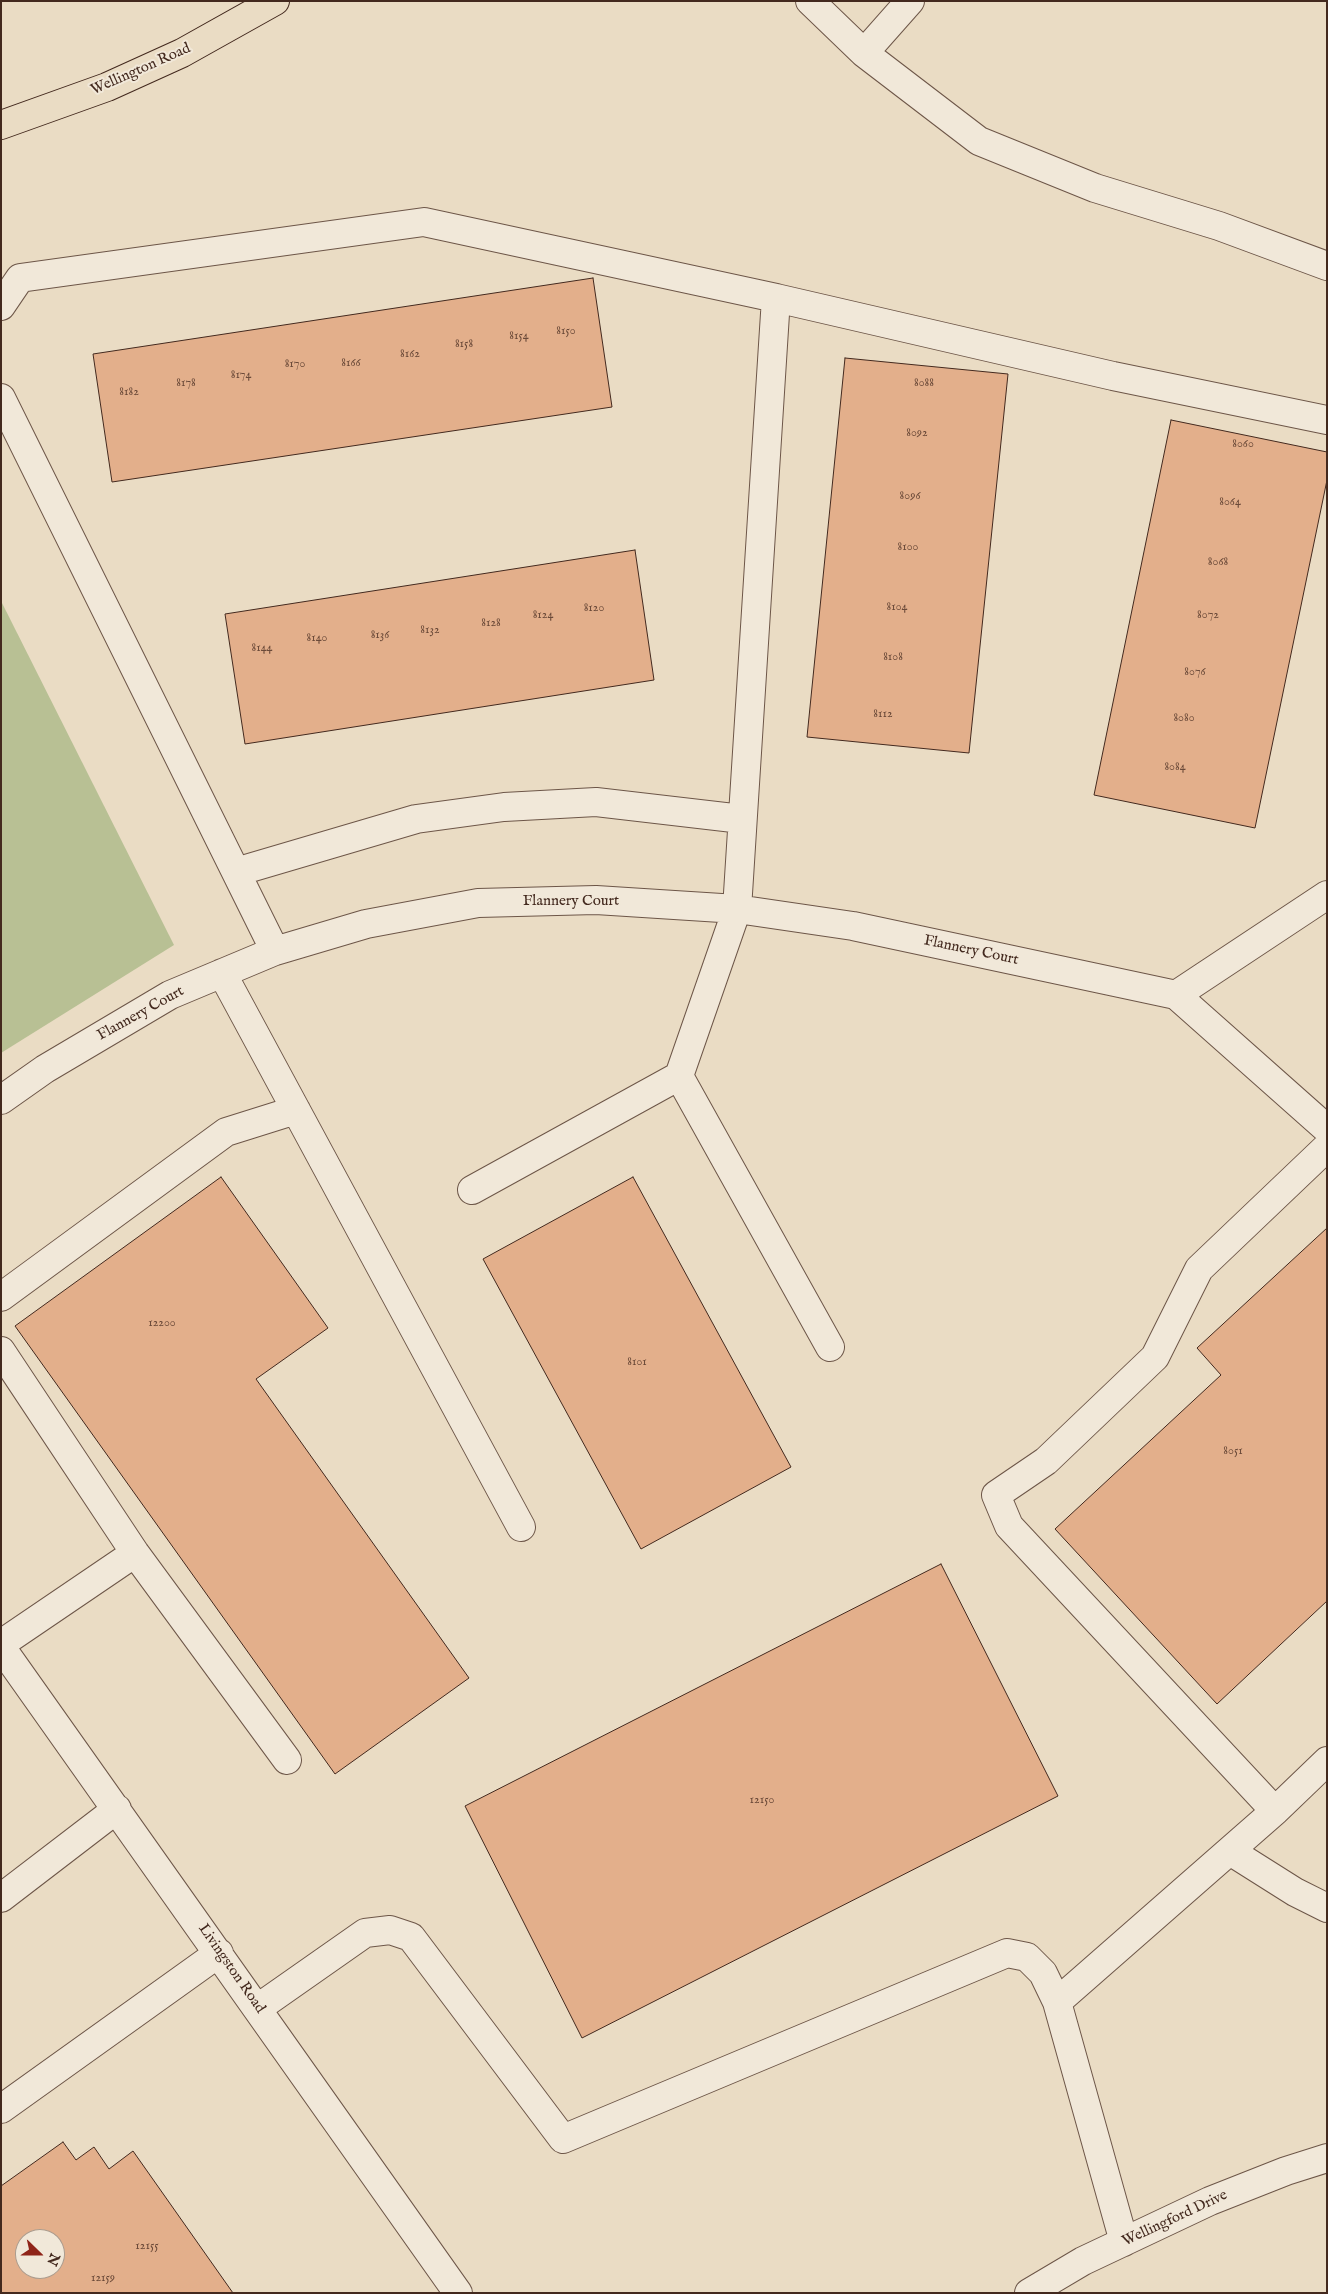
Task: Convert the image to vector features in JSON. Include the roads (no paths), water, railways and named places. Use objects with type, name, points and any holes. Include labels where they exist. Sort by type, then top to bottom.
[{"type":"main road","name":"Wellington Road","points":[[1,125],[123,79],[190,48],[275,1]]},
{"type":"street","points":[[810,1],[864,53],[979,141],[1095,188],[1219,226],[1327,266]]},
{"type":"street","points":[[864,53],[910,1]]},
{"type":"street","points":[[1,306],[20,278],[424,222],[776,298],[1113,376],[1327,420]]},
{"type":"street","points":[[472,1190],[679,1076],[736,909],[776,298]]},
{"type":"street","points":[[1,398],[275,951]]},
{"type":"street","points":[[236,872],[416,819],[504,807],[596,802],[742,819]]},
{"type":"street","points":[[1327,895],[1176,995],[1327,1129]]},
{"type":"street","name":"Flannery Court","points":[[1,1100],[45,1069],[170,995],[275,951],[366,924],[478,903],[596,900],[736,909],[853,926],[1176,995]]},
{"type":"street","points":[[222,973],[521,1527]]},
{"type":"street","points":[[679,1076],[830,1347]]},
{"type":"street","points":[[1,1297],[226,1132],[296,1110]]},
{"type":"street","points":[[1275,1811],[1010,1526],[996,1495],[1046,1461],[1155,1357],[1199,1269],[1327,1147]]},
{"type":"street","points":[[1,1351],[135,1553],[287,1760]]},
{"type":"street","points":[[1,1645],[135,1553]]},
{"type":"street","name":"Livingston Road","points":[[1,1645],[458,2293]]},
{"type":"street","points":[[1057,2002],[1275,1811],[1327,1761]]},
{"type":"street","points":[[1,1898],[117,1809]]},
{"type":"street","points":[[1230,1851],[1295,1892],[1327,1908]]},
{"type":"street","points":[[258,2008],[365,1934],[390,1930],[411,1937],[563,2139],[1007,1953],[1027,1957],[1042,1973],[1057,2002],[1124,2242]]},
{"type":"street","points":[[1,2109],[219,1953]]},
{"type":"street","name":"Wellingford Drive","points":[[1028,2293],[1083,2261],[1210,2201],[1286,2171],[1327,2158]]}]
